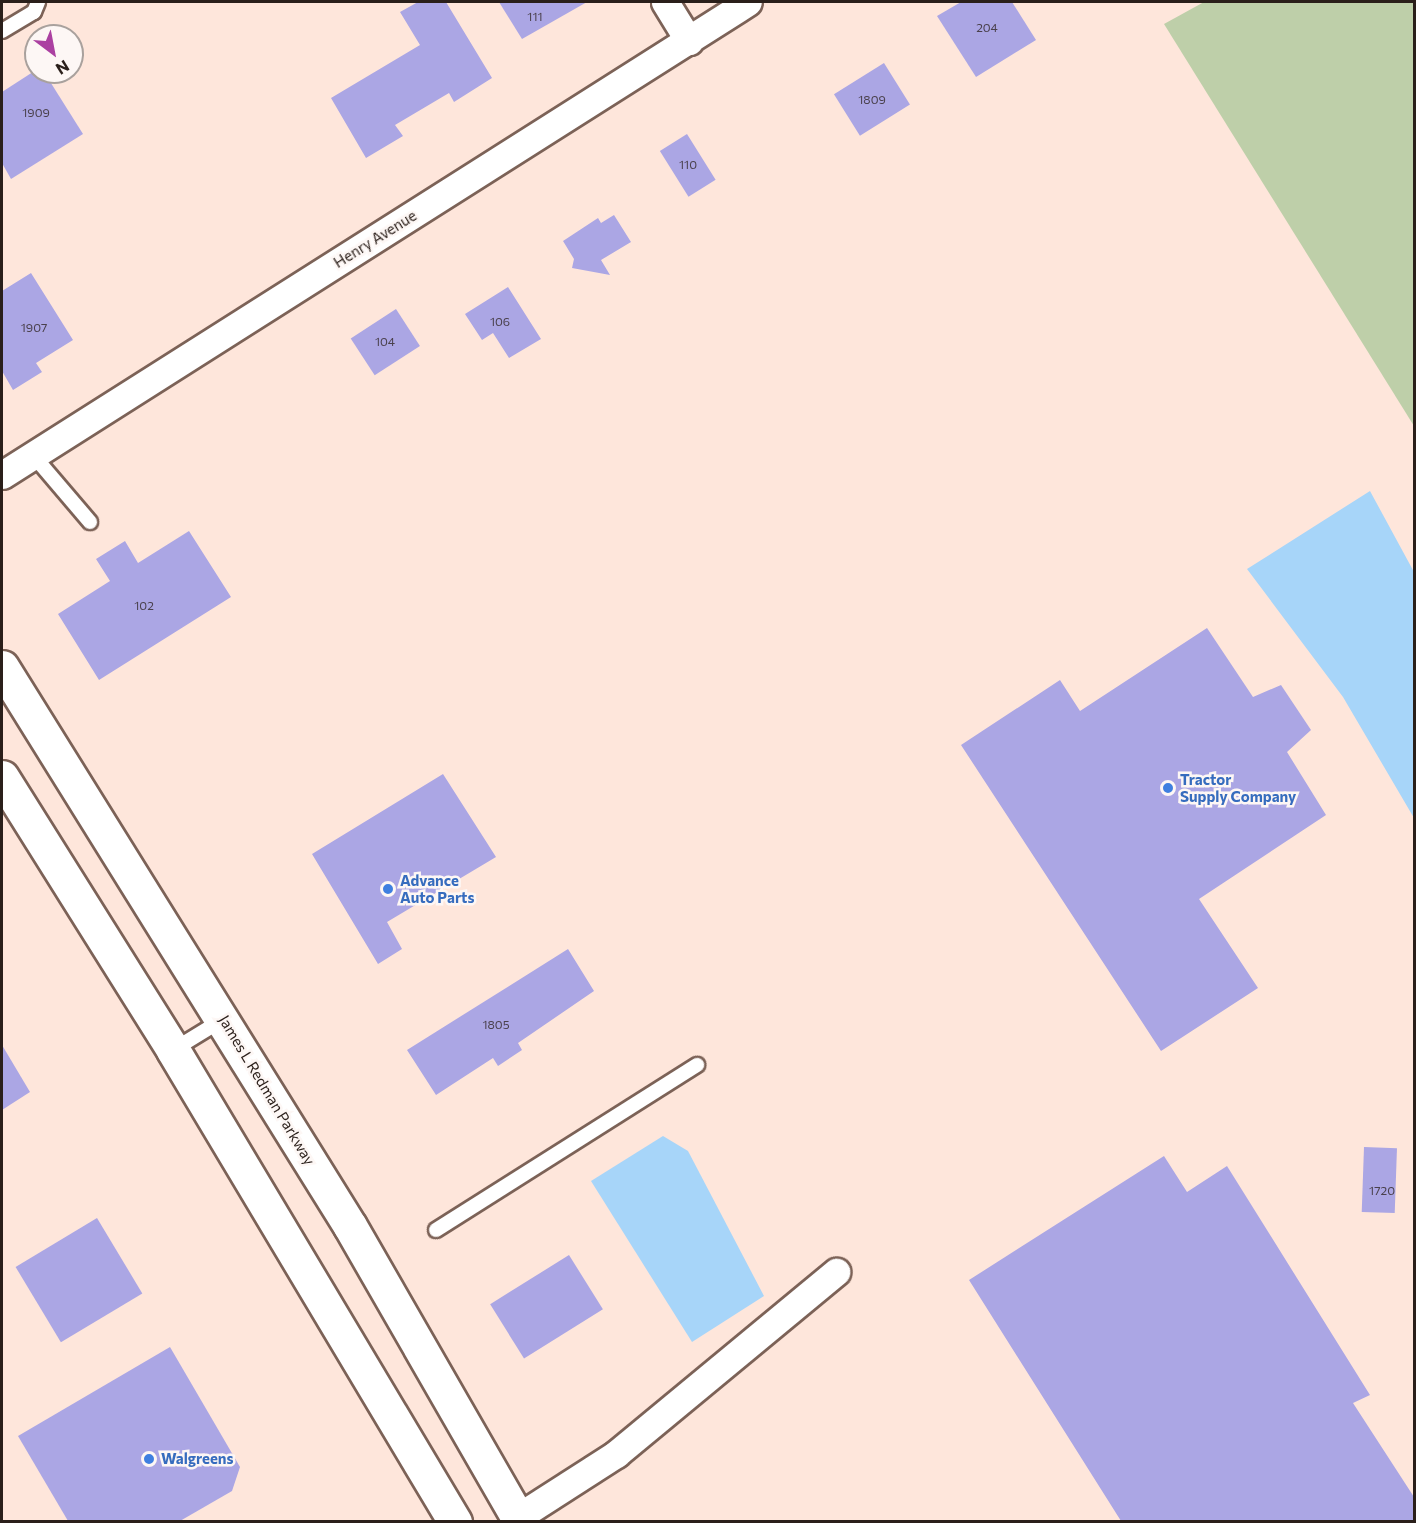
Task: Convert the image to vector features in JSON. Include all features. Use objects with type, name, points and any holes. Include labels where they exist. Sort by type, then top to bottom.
[{"type":"main road","name":"James L Redman Parkway","points":[[2,667],[224,1019],[519,1519]]},
{"type":"main road","points":[[2,777],[173,1050],[455,1521]]},
{"type":"street","points":[[665,2],[689,41]]},
{"type":"street","name":"Henry Avenue","points":[[2,475],[748,2]]},
{"type":"street","points":[[519,1519],[616,1454],[836,1272]]},
{"type":"lane","points":[[2,31],[34,12],[38,2]]},
{"type":"lane","points":[[33,455],[90,522]]},
{"type":"lane","points":[[173,1050],[224,1019]]},
{"type":"lane","points":[[436,1230],[697,1065]]},
{"type":"green space","points":[[1204,2],[1414,2],[1414,426],[1164,24]]},
{"type":"water","points":[[1370,491],[1414,572],[1414,818],[1343,697],[1247,569]]},
{"type":"water","points":[[663,1136],[688,1151],[764,1296],[692,1342],[591,1181]]},
{"type":"building","points":[[418,2],[446,2],[492,78],[454,102],[449,93],[395,125],[403,136],[366,158],[331,98],[420,45],[400,12]]},
{"type":"building","points":[[499,2],[587,2],[522,39]]},
{"type":"building","points":[[961,2],[1012,2],[1036,40],[976,77],[937,16]]},
{"type":"building","points":[[884,63],[910,105],[860,136],[834,94]]},
{"type":"building","points":[[24,78],[24,84],[52,84],[83,134],[11,179],[2,163],[2,92]]},
{"type":"building","points":[[687,134],[716,180],[688,197],[660,151]]},
{"type":"building","points":[[614,215],[631,242],[601,260],[610,275],[572,268],[574,259],[563,241],[598,218],[601,223]]},
{"type":"building","points":[[31,273],[73,340],[36,363],[42,372],[13,390],[2,371],[2,291]]},
{"type":"building","points":[[508,287],[541,339],[509,358],[493,333],[482,340],[465,314]]},
{"type":"building","points":[[396,309],[420,346],[375,375],[351,338]]},
{"type":"building","points":[[189,531],[231,597],[99,680],[58,614],[110,581],[96,559],[125,541],[138,563]]},
{"type":"building","points":[[1207,628],[1253,697],[1281,685],[1311,730],[1287,752],[1326,815],[1199,899],[1258,988],[1161,1051],[961,745],[1060,680],[1080,711]]},
{"type":"building","name":"Advance Auto Parts","points":[[443,774],[496,857],[387,922],[402,949],[378,964],[312,854]]},
{"type":"building","points":[[568,949],[594,991],[518,1043],[522,1050],[498,1066],[493,1058],[436,1095],[407,1050]]},
{"type":"building","points":[[2,1045],[30,1092],[2,1110]]},
{"type":"building","points":[[1364,1147],[1397,1148],[1395,1213],[1362,1212]]},
{"type":"building","points":[[1164,1156],[1187,1192],[1227,1166],[1370,1395],[1353,1403],[1414,1497],[1414,1521],[1121,1521],[969,1280]]},
{"type":"building","points":[[97,1218],[142,1293],[61,1342],[16,1267]]},
{"type":"building","points":[[569,1255],[603,1309],[524,1359],[490,1304]]},
{"type":"building","points":[[170,1347],[240,1467],[232,1491],[180,1521],[68,1521],[18,1436]]},
{"type":"place","name":"Tractor Supply Company","points":[[1168,788]]},
{"type":"place","name":"Advance Auto Parts","points":[[388,889]]},
{"type":"place","name":"Walgreens","points":[[149,1459]]}]
